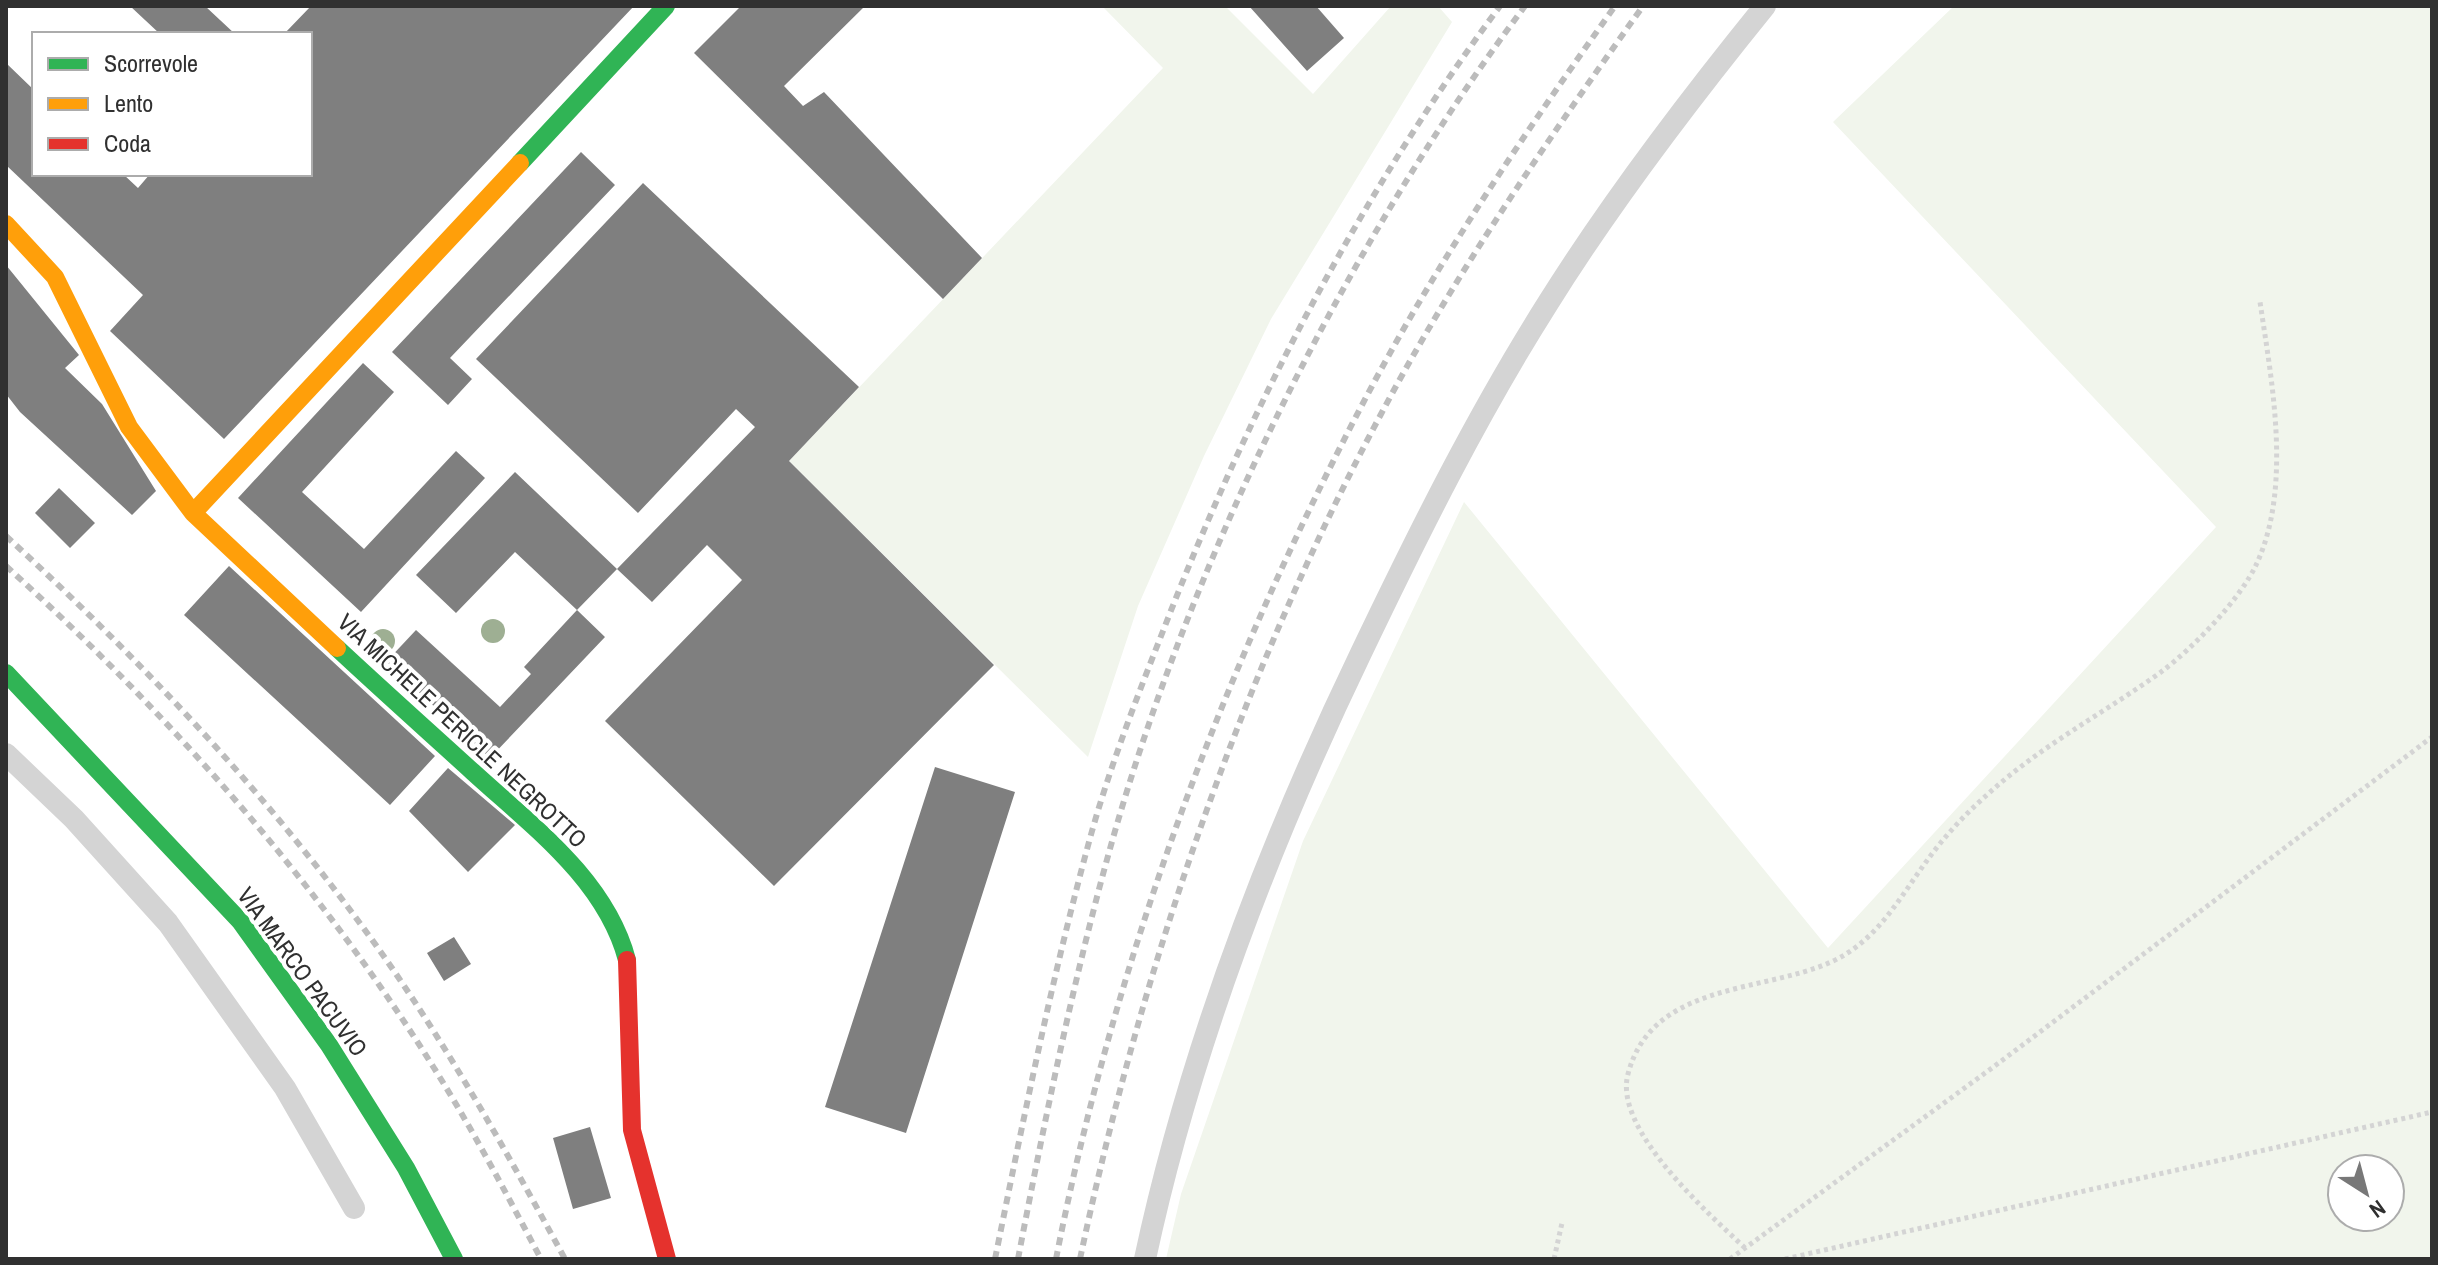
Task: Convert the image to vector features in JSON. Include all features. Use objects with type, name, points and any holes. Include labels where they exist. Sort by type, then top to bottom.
[{"type":"street","points":[[193,513],[666,6]]},
{"type":"street","name":"VIA MICHELE PERICLE NEGROTTO","points":[[6,224],[55,277],[129,427],[193,513],[220,542],[561,852],[603,905],[620,934],[627,961],[632,1130],[667,1259]]},
{"type":"street","name":"VIA MARCO PACUVIO","points":[[6,673],[240,921],[329,1045],[406,1168],[454,1259]]},
{"type":"lane","points":[[1145,1259],[1222,986],[1301,777],[1421,527],[1547,304],[1683,108],[1765,6]]},
{"type":"lane","points":[[6,754],[74,819],[168,923],[285,1088],[354,1208]]},
{"type":"path","points":[[1745,1248],[1708,1213],[1639,1133],[1626,1092],[1635,1054],[1651,1032],[1690,1002],[1831,962],[1871,936],[1890,915],[1927,861],[1989,793],[2164,670],[2217,618],[2256,564],[2272,509],[2277,417],[2260,302]]},
{"type":"path","points":[[1730,1259],[1992,1068],[2432,737]]},
{"type":"path","points":[[1785,1259],[2432,1112]]},
{"type":"path","points":[[1554,1259],[1562,1223]]},
{"type":"shaded area","points":[[1102,6],[1225,6],[1313,94],[1391,6],[1438,6],[1452,22],[1271,319],[1204,456],[1138,606],[1088,757],[789,461],[1163,68]]},
{"type":"shaded area","points":[[1954,6],[2432,6],[2432,1259],[1166,1259],[1181,1194],[1303,841],[1464,502],[1828,948],[2216,527],[1833,122]]},
{"type":"building","points":[[130,6],[205,6],[233,32],[158,32]]},
{"type":"building","points":[[311,6],[634,6],[224,439],[110,331],[143,295],[6,165],[6,63],[32,88],[32,176],[125,176],[138,188],[148,176],[312,176],[312,32],[286,32]]},
{"type":"building","points":[[741,6],[865,6],[784,86],[803,106],[824,92],[982,258],[943,299],[694,53]]},
{"type":"building","points":[[1249,6],[1316,6],[1344,38],[1307,71]]},
{"type":"building","points":[[581,152],[615,185],[450,358],[472,379],[448,405],[392,352]]},
{"type":"building","points":[[643,183],[859,387],[789,461],[994,665],[774,886],[605,721],[742,580],[707,545],[652,602],[617,569],[755,427],[736,409],[638,513],[476,359]]},
{"type":"building","points":[[6,265],[79,355],[65,368],[102,404],[156,491],[132,515],[20,412],[6,394]]},
{"type":"building","points":[[363,363],[394,392],[302,492],[364,549],[456,451],[485,478],[361,612],[238,498]]},
{"type":"building","points":[[515,472],[617,569],[577,610],[515,552],[456,613],[416,575]]},
{"type":"building","points":[[59,488],[95,523],[70,548],[35,513]]},
{"type":"building","points":[[229,566],[435,756],[390,805],[184,615]]},
{"type":"building","points":[[577,610],[605,637],[490,758],[386,662],[416,630],[500,707],[531,674],[524,667]]},
{"type":"building","points":[[935,767],[1015,792],[906,1133],[825,1107]]},
{"type":"building","points":[[448,768],[515,825],[468,872],[409,811]]},
{"type":"building","points":[[454,937],[471,964],[444,981],[427,953]]},
{"type":"building","points":[[590,1127],[611,1198],[573,1209],[553,1138]]},
{"type":"railway","points":[[995,1259],[1052,991],[1092,831],[1125,731],[1196,549],[1310,307],[1400,153],[1500,6]]},
{"type":"railway","points":[[1018,1259],[1061,1047],[1099,890],[1147,730],[1187,621],[1232,512],[1338,298],[1397,196],[1460,98],[1525,6]]},
{"type":"railway","points":[[1056,1259],[1080,1148],[1141,929],[1178,821],[1263,609],[1311,506],[1390,353],[1450,251],[1514,152],[1615,6]]},
{"type":"railway","points":[[1080,1259],[1133,1042],[1165,934],[1240,721],[1283,617],[1330,515],[1409,362],[1539,156],[1643,6]]},
{"type":"railway","points":[[6,536],[109,634],[207,737],[343,900],[410,994],[457,1068],[565,1259]]},
{"type":"railway","points":[[6,566],[66,622],[182,741],[237,802],[341,931],[448,1091],[541,1259]]},
{"type":"traffic: fast","points":[[520,163],[666,6]]},
{"type":"traffic: fast","points":[[337,648],[564,856],[602,904],[617,931],[627,960]]},
{"type":"traffic: fast","points":[[6,673],[240,921],[329,1045],[406,1168],[454,1259]]},
{"type":"traffic: slow","points":[[193,513],[520,163]]},
{"type":"traffic: slow","points":[[6,224],[55,277],[129,427],[193,513],[337,648]]},
{"type":"traffic: jam","points":[[627,960],[632,1130],[667,1259]]}]
